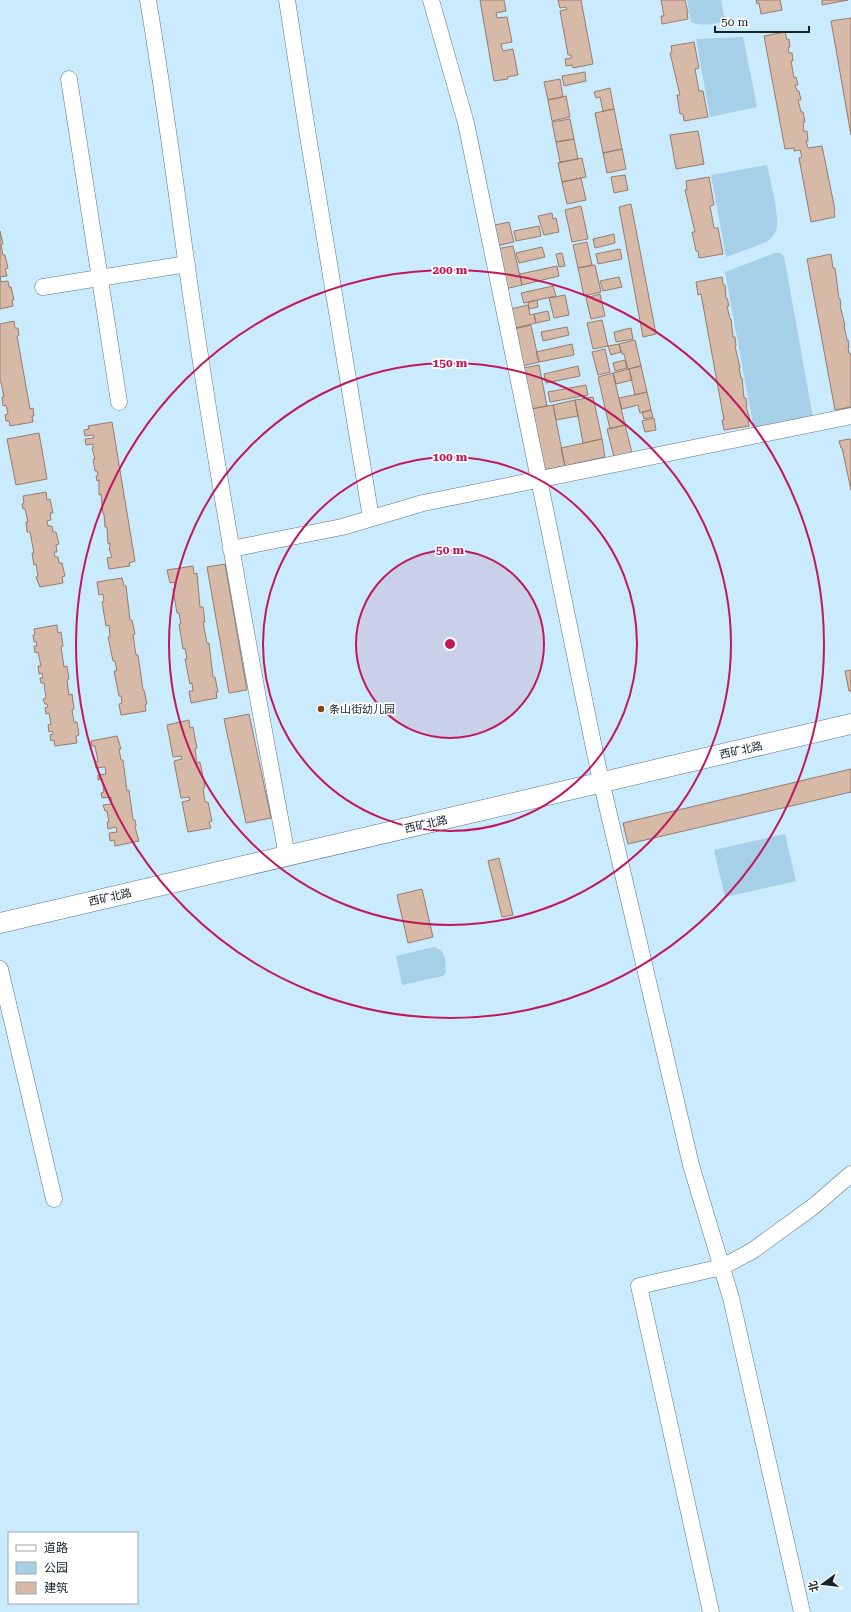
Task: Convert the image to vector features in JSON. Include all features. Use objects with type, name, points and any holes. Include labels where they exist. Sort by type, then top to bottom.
[{"type":"main road","name":"西矿北路","points":[[0,935],[603,788],[851,724]]},
{"type":"main road","name":"西矿北路","points":[[0,923],[288,856],[851,735]]},
{"type":"street","points":[[148,0],[158,58],[187,264],[231,549],[288,856]]},
{"type":"street","points":[[287,0],[309,145],[372,518]]},
{"type":"street","points":[[431,0],[466,123],[538,479],[603,788],[691,1165],[722,1268],[734,1314],[802,1612]]},
{"type":"street","points":[[69,79],[119,402]]},
{"type":"street","points":[[43,287],[187,264]]},
{"type":"street","points":[[231,549],[342,527],[423,503],[851,416]]},
{"type":"street","points":[[0,968],[54,1198]]},
{"type":"street","points":[[711,1612],[639,1286],[722,1268],[752,1251],[814,1206],[851,1174]]},
{"type":"green space","points":[[687,0],[721,0],[725,21],[708,24],[691,22]]},
{"type":"green space","points":[[743,37],[757,107],[710,117],[696,39]]},
{"type":"green space","points":[[767,165],[777,214],[777,227],[774,235],[764,243],[726,257],[711,175]]},
{"type":"green space","points":[[775,253],[780,253],[784,256],[813,418],[754,430],[725,272]]},
{"type":"green space","points":[[785,834],[796,881],[725,897],[714,850]]},
{"type":"green space","points":[[434,947],[443,954],[446,973],[443,976],[402,985],[396,956]]},
{"type":"building","points":[[480,0],[504,0],[506,11],[496,13],[497,18],[507,17],[512,42],[501,44],[503,51],[513,49],[518,75],[507,77],[508,79],[494,81]]},
{"type":"building","points":[[558,0],[581,0],[593,64],[573,68],[572,65],[566,66],[565,59],[571,58],[571,55],[568,55],[560,11],[567,9],[566,7],[560,8]]},
{"type":"building","points":[[661,0],[685,0],[688,19],[662,24],[661,16],[664,16]]},
{"type":"building","points":[[756,0],[780,0],[782,10],[761,14],[759,3],[757,4]]},
{"type":"building","points":[[822,0],[848,0],[822,5]]},
{"type":"building","points":[[851,18],[851,135],[831,21]]},
{"type":"building","points":[[785,32],[787,40],[789,39],[789,53],[792,53],[793,61],[791,61],[794,78],[796,77],[798,85],[795,85],[797,91],[799,91],[801,100],[798,100],[805,122],[803,122],[804,132],[807,131],[808,141],[806,141],[808,148],[822,146],[835,210],[835,217],[811,222],[799,158],[802,157],[800,150],[794,151],[794,148],[785,149],[764,36]]},
{"type":"building","points":[[694,42],[699,68],[695,69],[699,91],[703,91],[708,117],[684,121],[683,114],[680,114],[677,95],[680,95],[670,53],[672,52],[671,46]]},
{"type":"building","points":[[585,72],[586,81],[564,86],[562,76]]},
{"type":"building","points":[[560,79],[563,97],[548,100],[544,82]]},
{"type":"building","points":[[610,88],[614,109],[603,111],[600,97],[596,98],[594,92]]},
{"type":"building","points":[[566,96],[570,117],[552,121],[548,100]]},
{"type":"building","points":[[614,109],[622,149],[603,153],[595,113]]},
{"type":"building","points":[[570,119],[574,139],[556,142],[552,122]]},
{"type":"building","points":[[698,131],[704,164],[676,169],[670,135]]},
{"type":"building","points":[[574,139],[578,159],[560,162],[556,142]]},
{"type":"building","points":[[622,149],[626,169],[607,173],[603,153]]},
{"type":"building","points":[[582,158],[586,177],[562,182],[558,163]]},
{"type":"building","points":[[625,175],[628,190],[614,193],[611,177]]},
{"type":"building","points":[[709,177],[714,205],[710,206],[714,228],[718,228],[723,254],[699,258],[692,232],[695,232],[685,190],[687,190],[686,181]]},
{"type":"building","points":[[581,178],[586,200],[567,204],[562,182]]},
{"type":"building","points":[[631,204],[656,334],[643,337],[619,207]]},
{"type":"building","points":[[581,206],[588,239],[572,242],[565,210]]},
{"type":"building","points":[[552,213],[553,219],[556,218],[559,232],[544,235],[538,216]]},
{"type":"building","points":[[509,222],[514,242],[496,246],[491,226]]},
{"type":"building","points":[[539,226],[541,236],[516,241],[514,231]]},
{"type":"building","points":[[0,231],[3,244],[1,245],[3,255],[5,255],[8,268],[5,269],[7,276],[0,277]]},
{"type":"building","points":[[614,234],[615,243],[595,248],[593,239]]},
{"type":"building","points":[[587,242],[592,265],[578,268],[573,245]]},
{"type":"building","points":[[513,246],[522,285],[505,289],[496,249]]},
{"type":"building","points":[[542,247],[545,257],[519,263],[516,253]]},
{"type":"building","points":[[620,249],[622,259],[598,264],[596,254]]},
{"type":"building","points":[[562,253],[565,266],[559,267],[556,254]]},
{"type":"building","points":[[831,254],[833,268],[835,268],[840,305],[848,340],[848,348],[851,356],[851,407],[835,410],[807,259]]},
{"type":"building","points":[[595,265],[601,292],[584,296],[578,268]]},
{"type":"building","points":[[557,266],[559,276],[522,285],[520,274]]},
{"type":"building","points":[[0,277],[1,282],[8,281],[14,300],[12,300],[13,306],[0,309]]},
{"type":"building","points":[[619,277],[622,287],[603,291],[600,281]]},
{"type":"building","points":[[722,277],[729,306],[727,306],[731,319],[733,337],[735,337],[735,346],[742,378],[744,398],[746,398],[746,406],[750,420],[748,421],[749,426],[724,430],[722,420],[724,420],[701,294],[698,295],[696,282]]},
{"type":"building","points":[[553,286],[556,296],[524,303],[521,293]]},
{"type":"building","points":[[600,294],[605,316],[591,319],[586,298]]},
{"type":"building","points":[[565,295],[569,315],[554,318],[549,298]]},
{"type":"building","points":[[537,300],[538,307],[529,309],[528,302]]},
{"type":"building","points":[[528,305],[530,315],[534,314],[536,323],[511,329],[506,310]]},
{"type":"building","points":[[548,311],[550,320],[536,323],[534,314]]},
{"type":"building","points":[[602,320],[608,346],[593,349],[587,323]]},
{"type":"building","points":[[14,321],[15,328],[18,328],[19,335],[17,336],[30,409],[33,408],[34,416],[32,416],[33,422],[10,426],[9,421],[6,421],[5,415],[8,414],[6,405],[3,406],[2,397],[4,397],[0,382],[0,324]]},
{"type":"building","points":[[531,325],[539,362],[522,366],[514,329]]},
{"type":"building","points":[[567,327],[569,335],[543,341],[541,332]]},
{"type":"building","points":[[631,328],[633,339],[616,342],[614,332]]},
{"type":"building","points":[[635,340],[641,366],[628,369],[624,354],[622,354],[619,344]]},
{"type":"building","points":[[572,344],[574,355],[539,362],[536,352]]},
{"type":"building","points":[[619,344],[621,352],[611,355],[608,346]]},
{"type":"building","points":[[605,349],[610,372],[598,375],[592,352]]},
{"type":"building","points":[[625,360],[627,368],[615,371],[613,363]]},
{"type":"building","points":[[539,365],[547,406],[531,409],[523,368]]},
{"type":"building","points":[[578,366],[580,376],[546,383],[544,374]]},
{"type":"building","points":[[641,366],[647,392],[635,395],[629,369]]},
{"type":"building","points":[[629,369],[632,380],[616,384],[613,373]]},
{"type":"building","points":[[613,373],[625,425],[610,429],[598,377]]},
{"type":"building","points":[[586,385],[588,395],[550,402],[548,392]]},
{"type":"building","points":[[647,392],[651,410],[640,413],[638,405],[622,409],[619,398]]},
{"type":"building","points":[[593,397],[602,439],[583,443],[575,400]]},
{"type":"building","points":[[575,400],[578,416],[556,420],[553,405]]},
{"type":"building","points":[[553,405],[565,466],[544,470],[531,409]]},
{"type":"building","points":[[651,410],[653,417],[644,419],[642,412]]},
{"type":"building","points":[[654,418],[656,430],[645,432],[642,421]]},
{"type":"building","points":[[112,422],[135,561],[129,563],[130,566],[109,569],[107,558],[112,557],[109,548],[110,543],[108,544],[107,527],[105,527],[101,494],[99,495],[99,480],[97,481],[96,476],[98,475],[97,471],[95,471],[93,459],[95,459],[92,448],[93,444],[86,445],[85,439],[94,438],[93,435],[85,436],[84,430],[89,429],[88,426]]},
{"type":"building","points":[[625,425],[632,453],[614,457],[607,429]]},
{"type":"building","points":[[39,433],[47,479],[16,485],[7,439]]},
{"type":"building","points":[[602,439],[605,457],[565,466],[561,448]]},
{"type":"building","points":[[851,440],[851,490],[842,448],[839,441]]},
{"type":"building","points":[[46,492],[47,500],[50,499],[53,513],[50,513],[51,520],[47,521],[48,526],[52,526],[53,532],[56,532],[59,544],[56,545],[57,552],[54,552],[55,557],[58,557],[59,563],[62,563],[65,576],[62,577],[63,583],[40,587],[36,577],[38,576],[36,564],[34,565],[32,553],[34,553],[30,532],[27,532],[26,522],[28,522],[25,509],[23,509],[22,504],[24,503],[23,496]]},
{"type":"building","points":[[225,564],[247,690],[229,693],[207,567]]},
{"type":"building","points":[[193,566],[194,574],[197,573],[200,607],[203,607],[205,622],[203,622],[207,643],[209,643],[213,677],[215,677],[218,692],[216,692],[217,698],[191,703],[189,691],[193,691],[192,683],[190,684],[185,659],[187,659],[185,648],[183,649],[179,624],[181,624],[179,613],[177,613],[173,589],[175,589],[174,582],[170,583],[167,570]]},
{"type":"building","points":[[122,578],[124,586],[126,586],[130,620],[132,620],[135,634],[133,635],[136,655],[138,655],[143,690],[147,704],[145,705],[146,711],[121,715],[119,704],[122,703],[121,696],[119,696],[114,671],[117,671],[115,661],[113,661],[108,637],[110,637],[109,625],[106,626],[102,602],[104,601],[103,594],[99,595],[97,582]]},
{"type":"building","points":[[57,625],[58,633],[61,632],[63,646],[61,647],[64,667],[67,666],[69,695],[72,694],[74,722],[77,722],[79,735],[76,736],[77,743],[55,746],[54,740],[51,741],[50,735],[53,734],[52,731],[49,732],[48,725],[51,724],[49,713],[46,714],[45,708],[48,707],[43,699],[46,698],[44,683],[41,683],[40,678],[43,678],[42,673],[39,674],[38,666],[41,666],[38,652],[35,653],[34,646],[37,646],[36,641],[34,642],[33,635],[35,635],[34,629]]},
{"type":"building","points":[[851,670],[851,691],[849,691],[845,671]]},
{"type":"building","points":[[249,714],[271,818],[246,823],[224,719]]},
{"type":"building","points":[[189,720],[190,728],[193,727],[197,748],[195,749],[197,763],[200,762],[205,787],[203,788],[205,802],[208,802],[212,821],[209,822],[211,828],[188,832],[182,802],[190,800],[189,797],[181,798],[174,761],[182,759],[181,756],[173,757],[167,725]]},
{"type":"building","points":[[117,736],[121,749],[119,749],[121,760],[123,760],[127,791],[129,790],[133,820],[135,820],[135,827],[139,841],[115,846],[114,840],[110,841],[109,833],[117,832],[116,827],[108,829],[107,822],[109,822],[107,811],[105,811],[103,805],[112,804],[111,797],[102,798],[101,793],[104,792],[102,779],[98,780],[98,775],[106,774],[105,767],[96,768],[95,762],[98,761],[95,746],[92,746],[91,741]]},
{"type":"building","points":[[851,769],[851,792],[628,844],[623,823]]},
{"type":"building","points":[[499,858],[513,915],[502,917],[488,861]]},
{"type":"building","points":[[422,889],[433,937],[408,943],[397,895]]},
{"type":"place","name":"条山街幼儿园","points":[[321,709]]}]
